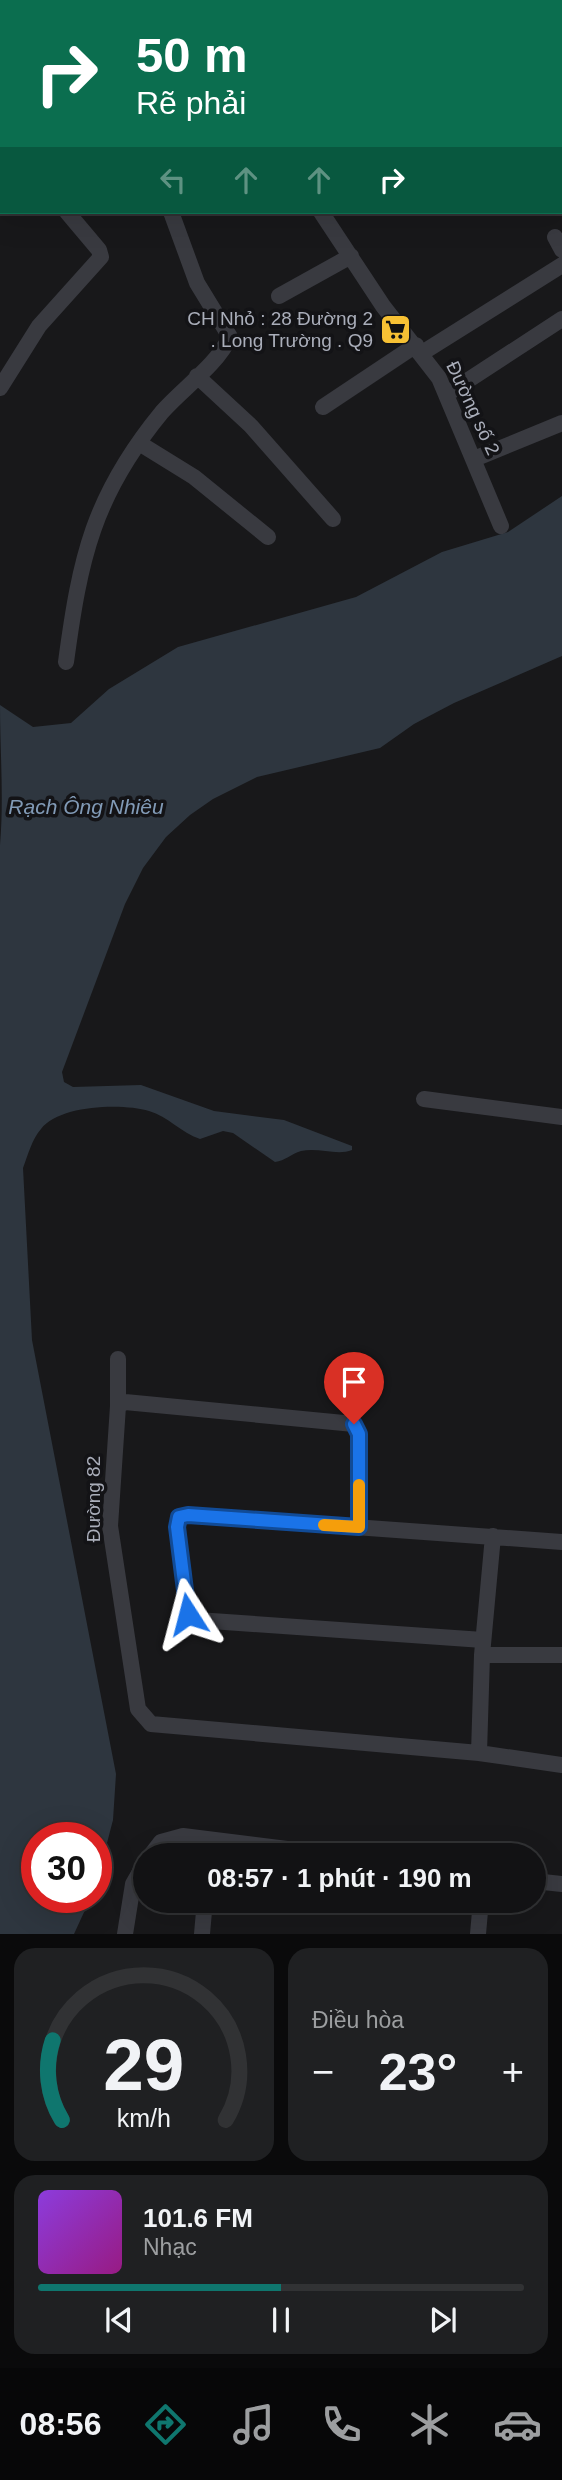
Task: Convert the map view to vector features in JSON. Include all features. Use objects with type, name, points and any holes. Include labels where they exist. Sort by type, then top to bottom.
[{"type":"street","points":[[0,388],[39,326],[97,262],[101,254],[69,214]]},
{"type":"street","points":[[66,662],[77,581],[97,513],[139,443],[230,337],[197,283],[172,214]]},
{"type":"street","name":"Đường số 2","points":[[322,214],[395,322],[419,349],[447,394],[501,526]]},
{"type":"street","points":[[279,296],[351,257]]},
{"type":"street","points":[[323,407],[562,265]]},
{"type":"street","points":[[447,394],[562,319]]},
{"type":"street","points":[[197,376],[251,426],[333,519]]},
{"type":"street","points":[[474,460],[562,423]]},
{"type":"street","points":[[139,443],[194,477],[268,537]]},
{"type":"street","points":[[424,1099],[562,1117]]},
{"type":"street","name":"Đường 82","points":[[118,1359],[118,1406],[110,1526],[138,1709],[151,1724],[479,1753],[562,1766]]},
{"type":"street","points":[[118,1406],[125,1402],[354,1424],[359,1434],[359,1527]]},
{"type":"street","points":[[562,1542],[188,1515],[179,1517],[177,1527],[188,1614],[197,1619],[562,1655]]},
{"type":"street","points":[[479,1753],[483,1647],[493,1536]]},
{"type":"street","points":[[160,1843],[170,1838],[210,1838],[247,1843]]},
{"type":"street","points":[[210,1838],[210,1843]]},
{"type":"street","points":[[125,1934],[128,1900],[133,1889]]},
{"type":"street","points":[[202,1934],[204,1913]]},
{"type":"street","points":[[478,1934],[480,1913]]},
{"type":"water","name":"Rạch Ông Nhiêu","points":[[562,496],[562,656],[454,703],[414,724],[380,748],[257,777],[213,799],[190,815],[166,837],[143,868],[125,904],[62,1072],[64,1082],[73,1087],[141,1085],[214,1111],[284,1120],[352,1146],[352,1150],[301,1151],[275,1162],[233,1133],[223,1131],[200,1139],[156,1113],[137,1108],[108,1107],[76,1111],[50,1121],[38,1133],[23,1168],[32,1340],[116,1774],[112,1824],[21,1822],[21,1913],[84,1913],[74,1934],[0,1934],[0,705],[33,727],[71,723],[109,689],[178,647],[356,597],[442,552],[508,532]]},
{"type":"slow traffic","points":[[324,1525],[359,1527],[359,1485]]},
{"type":"place","name":"CH Nhỏ : 28 Đường 2 . Long Trường . Q9","points":[[396,329]]},
{"type":"route","points":[[188,1614],[184,1601],[177,1527],[179,1517],[188,1515],[359,1527],[359,1434],[354,1424]]}]
